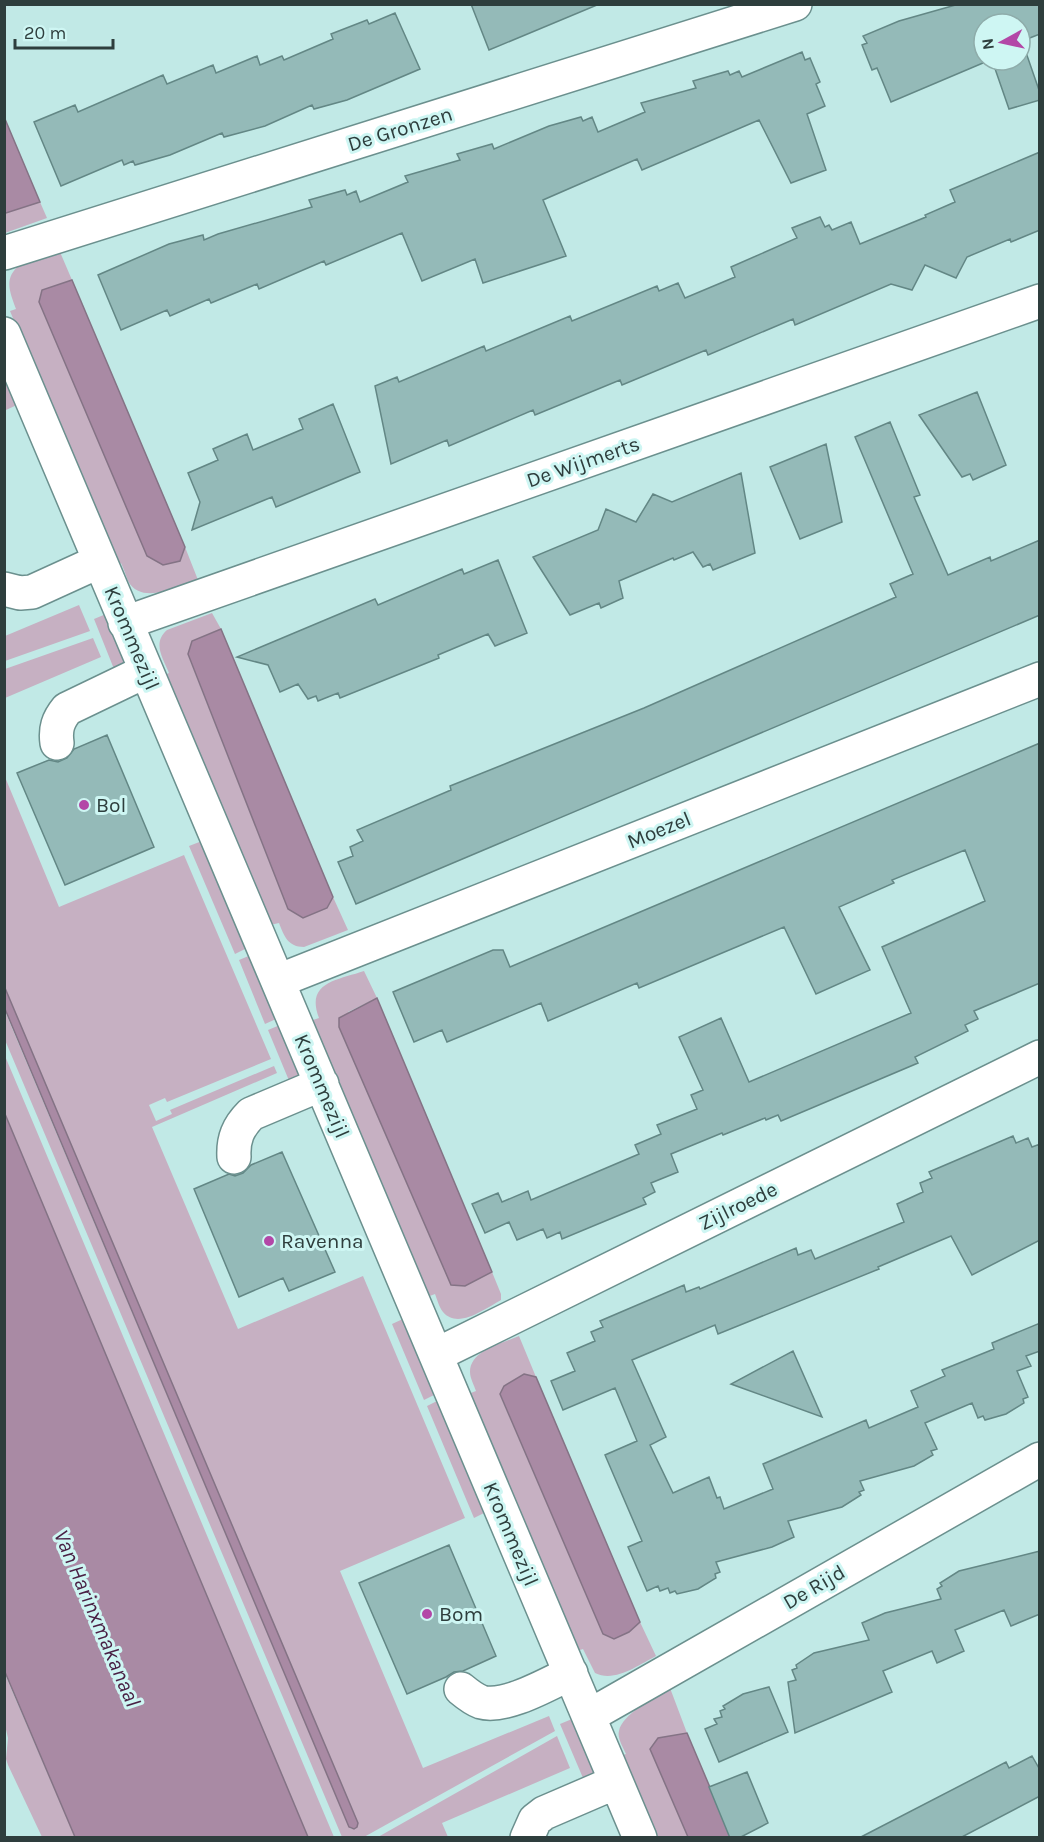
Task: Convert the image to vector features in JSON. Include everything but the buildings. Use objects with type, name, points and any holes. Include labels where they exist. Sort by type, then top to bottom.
[{"type":"street","name":"De Gronzen","points":[[4,252],[795,4]]},
{"type":"street","name":"De Wijmerts","points":[[126,623],[1040,301]]},
{"type":"street","name":"Krommezijl","points":[[4,334],[639,1838]]},
{"type":"street","points":[[4,590],[20,593],[32,592],[100,561]]},
{"type":"street","points":[[57,743],[57,725],[67,709],[146,671]]},
{"type":"street","name":"Moezel","points":[[278,981],[1040,679]]},
{"type":"street","name":"Zijlroede","points":[[436,1355],[1040,1057]]},
{"type":"street","points":[[234,1157],[237,1133],[251,1114],[322,1084]]},
{"type":"street","name":"De Rijd","points":[[589,1716],[1040,1459]]},
{"type":"street","points":[[461,1689],[470,1697],[482,1702],[495,1703],[507,1701],[570,1673]]},
{"type":"street","points":[[527,1838],[535,1820],[544,1813],[616,1782]]},
{"type":"shaded area","points":[[40,202],[47,218],[5,233],[4,212]]},
{"type":"shaded area","points":[[60,252],[72,280],[42,290],[39,302],[147,555],[180,561],[185,547],[198,580],[171,590],[142,592],[128,581],[121,563],[115,566],[10,311],[16,309],[9,286],[11,275],[15,270],[20,265]]},
{"type":"shaded area","points":[[4,370],[19,404],[6,410],[4,407]]},
{"type":"shaded area","points":[[79,605],[90,631],[5,661],[5,636]]},
{"type":"shaded area","points":[[212,613],[221,629],[192,641],[188,655],[288,909],[303,918],[327,908],[333,897],[348,930],[304,947],[290,943],[279,923],[270,925],[162,676],[169,673],[159,645],[163,635],[167,630]]},
{"type":"shaded area","points":[[106,614],[127,663],[114,669],[94,619]]},
{"type":"shaded area","points":[[93,638],[101,657],[5,698],[5,669]]},
{"type":"shaded area","points":[[5,777],[59,907],[184,855],[271,1059],[167,1102],[165,1098],[149,1105],[156,1121],[172,1114],[170,1110],[274,1066],[277,1073],[152,1127],[238,1329],[363,1276],[465,1518],[340,1571],[423,1768],[549,1716],[555,1731],[364,1837],[342,1837],[5,1040],[4,1009],[349,1826],[351,1829],[357,1827],[358,1823],[5,988]]},
{"type":"shaded area","points":[[202,841],[247,948],[235,954],[189,846]]},
{"type":"shaded area","points":[[251,955],[276,1019],[265,1024],[239,960]]},
{"type":"shaded area","points":[[364,971],[377,998],[348,1012],[465,1286],[492,1272],[501,1294],[501,1300],[472,1316],[456,1319],[449,1317],[443,1312],[435,1294],[427,1297],[310,1021],[319,1018],[316,997],[326,984]]},
{"type":"shaded area","points":[[280,1025],[302,1078],[290,1083],[268,1030]]},
{"type":"shaded area","points":[[5,1056],[334,1837],[308,1837],[5,1114]]},
{"type":"shaded area","points":[[405,1318],[436,1394],[424,1400],[392,1324]]},
{"type":"shaded area","points":[[519,1336],[536,1377],[524,1374],[504,1386],[500,1395],[603,1634],[629,1632],[640,1622],[656,1656],[618,1674],[603,1676],[595,1673],[583,1649],[577,1651],[468,1394],[476,1391],[470,1372],[475,1358],[488,1348]]},
{"type":"shaded area","points":[[439,1400],[486,1512],[474,1518],[427,1406]]},
{"type":"shaded area","points":[[4,1672],[75,1837],[42,1837],[8,1765],[6,1759],[8,1738],[4,1721]]},
{"type":"shaded area","points":[[670,1688],[687,1733],[658,1738],[650,1749],[688,1837],[655,1837],[620,1756],[626,1754],[619,1731],[626,1718],[640,1706]]},
{"type":"shaded area","points":[[572,1719],[595,1773],[583,1778],[560,1724]]},
{"type":"shaded area","points":[[557,1736],[570,1768],[442,1823],[448,1837],[378,1837]]},
{"type":"water","points":[[5,119],[40,202],[6,213],[4,212]]},
{"type":"water","points":[[72,280],[185,547],[180,561],[163,565],[147,556],[39,302],[42,290]]},
{"type":"water","points":[[221,629],[333,897],[327,908],[303,918],[288,909],[188,654],[192,641]]},
{"type":"water","points":[[5,988],[358,1823],[354,1829],[349,1827],[5,1009]]},
{"type":"water","points":[[377,998],[492,1272],[465,1286],[451,1285],[339,1027],[339,1018]]},
{"type":"water","name":"Van Harinxmakanaal","points":[[4,1114],[308,1837],[75,1837],[5,1672]]},
{"type":"water","points":[[524,1374],[536,1377],[640,1622],[629,1632],[614,1639],[603,1634],[500,1394],[504,1386]]},
{"type":"water","points":[[687,1733],[731,1837],[688,1837],[650,1749],[658,1738]]},
{"type":"place","name":"Bol","points":[[84,805]]},
{"type":"place","name":"Ravenna","points":[[269,1241]]},
{"type":"place","name":"Bom","points":[[427,1614]]}]
